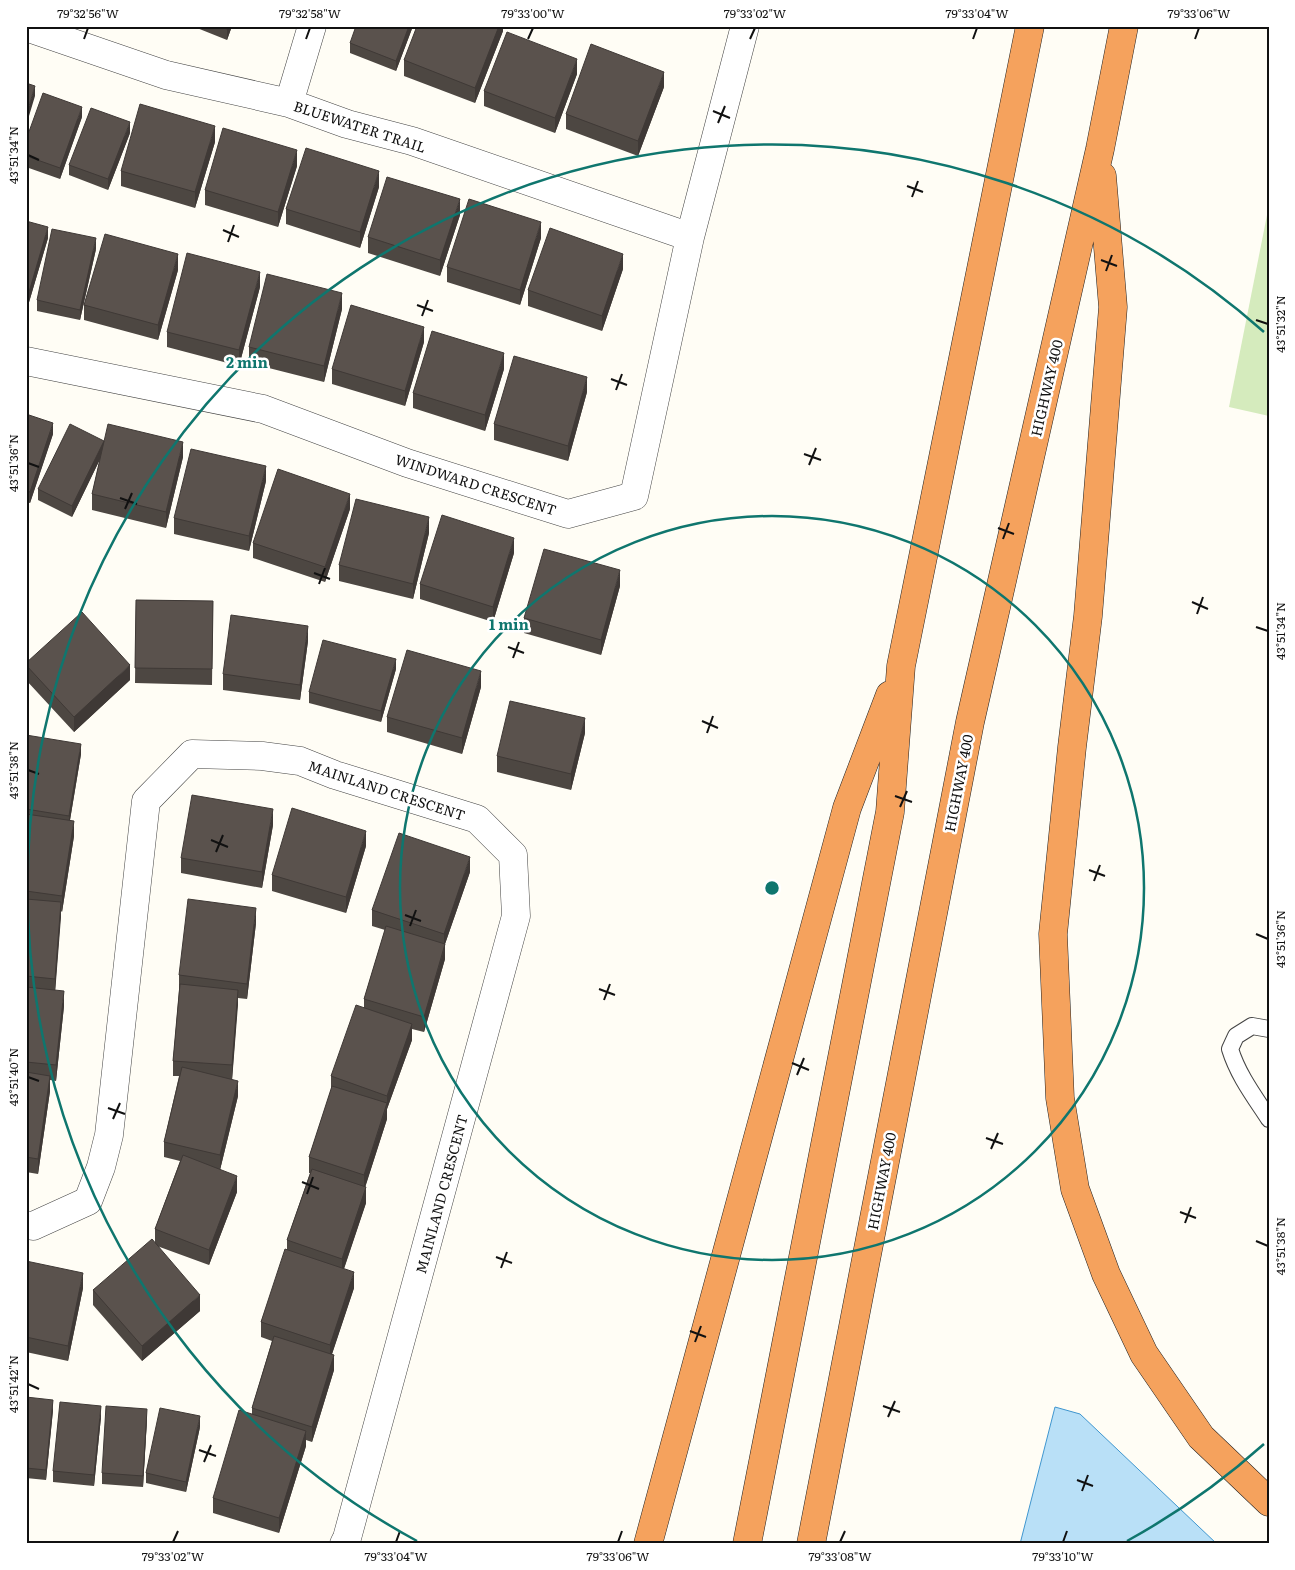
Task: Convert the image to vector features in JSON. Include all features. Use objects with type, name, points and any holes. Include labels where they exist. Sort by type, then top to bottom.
[{"type":"highway","points":[[747,1544],[890,812],[901,666],[1030,26]]},
{"type":"highway","name":"HIGHWAY 400","points":[[811,1544],[970,722],[1100,149],[1124,26]]},
{"type":"highway","points":[[1100,149],[1113,307],[1088,616],[1072,747],[1053,934],[1060,1098],[1075,1189],[1106,1274],[1144,1354],[1201,1437],[1269,1502]]},
{"type":"highway","points":[[648,1544],[847,808],[901,666]]},
{"type":"street","points":[[289,103],[312,26]]},
{"type":"street","name":"WINDWARD CRESCENT","points":[[26,361],[263,409],[407,463],[568,514],[634,496],[690,238],[745,26]]},
{"type":"street","name":"BLUEWATER TRAIL","points":[[26,27],[166,75],[289,103],[347,124],[412,141],[690,238]]},
{"type":"street","name":"MAINLAND CRESCENT","points":[[26,1225],[33,1226],[88,1201],[101,1167],[109,1135],[146,800],[192,754],[262,756],[300,762],[335,775],[477,819],[513,855],[516,916],[344,1544]]},
{"type":"lane","points":[[1269,1029],[1252,1026],[1236,1036],[1230,1048],[1234,1063],[1246,1085],[1269,1119]]},
{"type":"green space","points":[[1269,205],[1269,416],[1229,407]]},
{"type":"water","points":[[1055,1407],[1080,1414],[1217,1544],[1020,1544]]},
{"type":"building","points":[[356,26],[409,26],[396,61],[350,43]]},
{"type":"building","points":[[417,26],[499,26],[475,88],[404,60]]},
{"type":"building","points":[[507,32],[577,59],[555,118],[484,91]]},
{"type":"building","points":[[591,44],[664,72],[638,141],[566,114]]},
{"type":"building","points":[[26,83],[35,86],[26,116]]},
{"type":"building","points":[[43,93],[82,107],[60,168],[26,156],[26,140]]},
{"type":"building","points":[[140,104],[215,126],[195,192],[121,171]]},
{"type":"building","points":[[91,108],[130,122],[108,179],[69,165]]},
{"type":"building","points":[[223,128],[297,150],[278,212],[205,190]]},
{"type":"building","points":[[306,148],[379,171],[360,232],[286,209]]},
{"type":"building","points":[[387,177],[460,199],[440,260],[368,237]]},
{"type":"building","points":[[469,199],[541,222],[520,290],[447,267]]},
{"type":"building","points":[[26,221],[48,227],[27,299],[26,298]]},
{"type":"building","points":[[550,228],[623,254],[602,316],[528,290]]},
{"type":"building","points":[[52,229],[96,238],[80,310],[37,300]]},
{"type":"building","points":[[105,234],[178,254],[158,325],[84,305]]},
{"type":"building","points":[[187,253],[260,272],[239,350],[167,332]]},
{"type":"building","points":[[267,274],[342,293],[324,366],[249,347]]},
{"type":"building","points":[[351,305],[424,327],[405,391],[332,369]]},
{"type":"building","points":[[432,331],[504,353],[485,415],[413,393]]},
{"type":"building","points":[[514,356],[587,377],[568,446],[494,424]]},
{"type":"building","points":[[26,414],[53,423],[30,492],[26,491]]},
{"type":"building","points":[[70,424],[104,441],[72,506],[38,489]]},
{"type":"building","points":[[108,424],[183,442],[166,512],[92,494]]},
{"type":"building","points":[[191,449],[266,466],[249,536],[174,518]]},
{"type":"building","points":[[278,469],[350,494],[325,567],[253,543]]},
{"type":"building","points":[[356,499],[429,517],[413,584],[339,565]]},
{"type":"building","points":[[442,515],[514,538],[493,607],[420,584]]},
{"type":"building","points":[[544,549],[620,570],[601,640],[524,618]]},
{"type":"building","points":[[136,600],[213,601],[212,669],[135,668]]},
{"type":"building","points":[[82,612],[130,665],[74,717],[26,663]]},
{"type":"building","points":[[231,615],[308,626],[300,685],[223,674]]},
{"type":"building","points":[[323,640],[396,659],[381,711],[309,692]]},
{"type":"building","points":[[407,650],[481,671],[462,738],[387,717]]},
{"type":"building","points":[[510,701],[585,718],[571,774],[497,756]]},
{"type":"building","points":[[26,735],[81,744],[69,816],[26,809]]},
{"type":"building","points":[[192,795],[273,809],[262,872],[181,858]]},
{"type":"building","points":[[292,808],[366,831],[346,897],[272,875]]},
{"type":"building","points":[[26,814],[74,821],[62,896],[26,891]]},
{"type":"building","points":[[399,833],[470,857],[444,934],[372,910]]},
{"type":"building","points":[[26,899],[61,902],[55,979],[26,976]]},
{"type":"building","points":[[188,899],[256,908],[247,984],[179,975]]},
{"type":"building","points":[[386,926],[445,944],[424,1017],[364,999]]},
{"type":"building","points":[[180,984],[238,990],[232,1065],[173,1061]]},
{"type":"building","points":[[26,987],[64,991],[56,1065],[26,1062]]},
{"type":"building","points":[[356,1005],[412,1024],[387,1096],[331,1076]]},
{"type":"building","points":[[182,1067],[238,1081],[220,1155],[164,1142]]},
{"type":"building","points":[[26,1072],[50,1076],[38,1159],[26,1157]]},
{"type":"building","points":[[332,1086],[387,1103],[364,1175],[309,1157]]},
{"type":"building","points":[[183,1155],[237,1176],[209,1250],[155,1229]]},
{"type":"building","points":[[312,1169],[366,1187],[342,1259],[287,1240]]},
{"type":"building","points":[[152,1239],[200,1295],[142,1346],[93,1290]]},
{"type":"building","points":[[285,1249],[354,1272],[330,1345],[261,1322]]},
{"type":"building","points":[[26,1261],[83,1273],[68,1346],[26,1337]]},
{"type":"building","points":[[274,1336],[334,1355],[312,1427],[252,1408]]},
{"type":"building","points":[[26,1397],[53,1400],[46,1470],[26,1468]]},
{"type":"building","points":[[60,1402],[101,1406],[94,1475],[53,1471]]},
{"type":"building","points":[[106,1406],[147,1409],[143,1476],[102,1473]]},
{"type":"building","points":[[160,1408],[200,1416],[186,1482],[146,1473]]},
{"type":"building","points":[[239,1410],[306,1431],[279,1518],[213,1498]]}]
